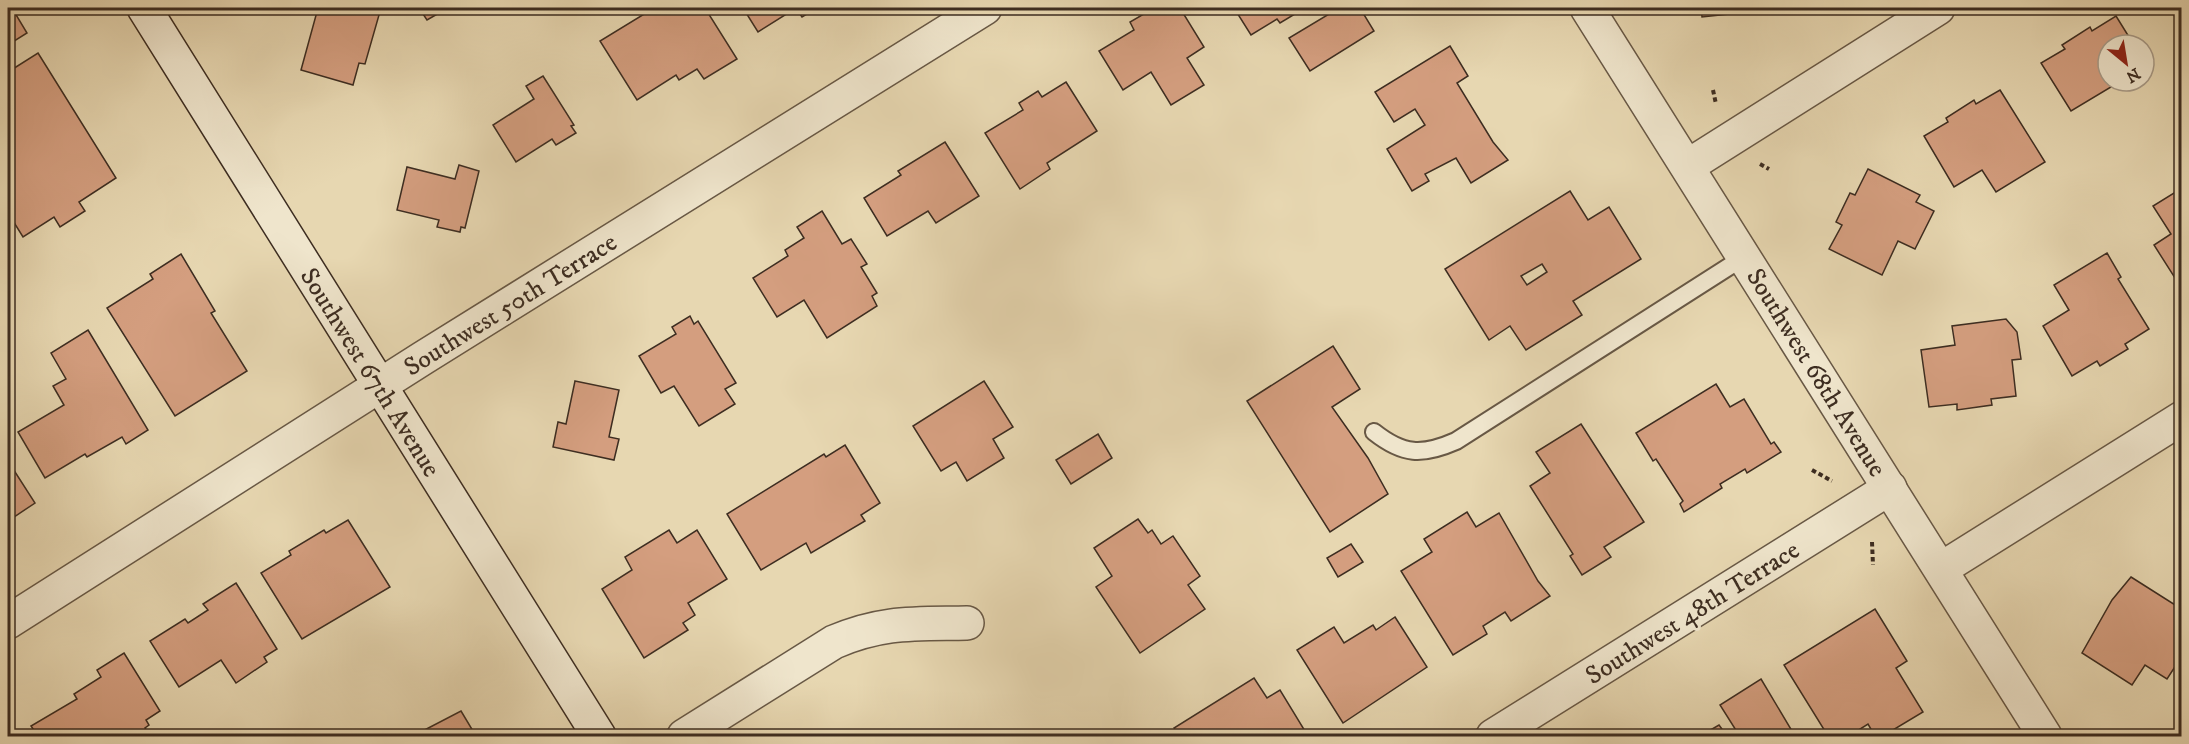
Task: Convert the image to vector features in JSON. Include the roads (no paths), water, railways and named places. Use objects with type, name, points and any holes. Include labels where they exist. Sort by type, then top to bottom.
[{"type":"street","name":"Southwest 67th Avenue","points":[[144,8],[599,736]]},
{"type":"street","name":"Southwest 50th Terrace","points":[[8,622],[380,386],[985,8]]},
{"type":"street","name":"Southwest 68th Avenue","points":[[1587,8],[2045,736]]},
{"type":"street","points":[[1688,166],[1938,8]]},
{"type":"street","points":[[1941,569],[2181,418]]},
{"type":"street","name":"Southwest 48th Terrace","points":[[1493,736],[1890,488]]},
{"type":"street","points":[[684,736],[834,642],[861,631],[884,625],[967,623]]},
{"type":"lane","points":[[1374,432],[1390,445],[1424,452],[1456,441],[1744,257]]}]
